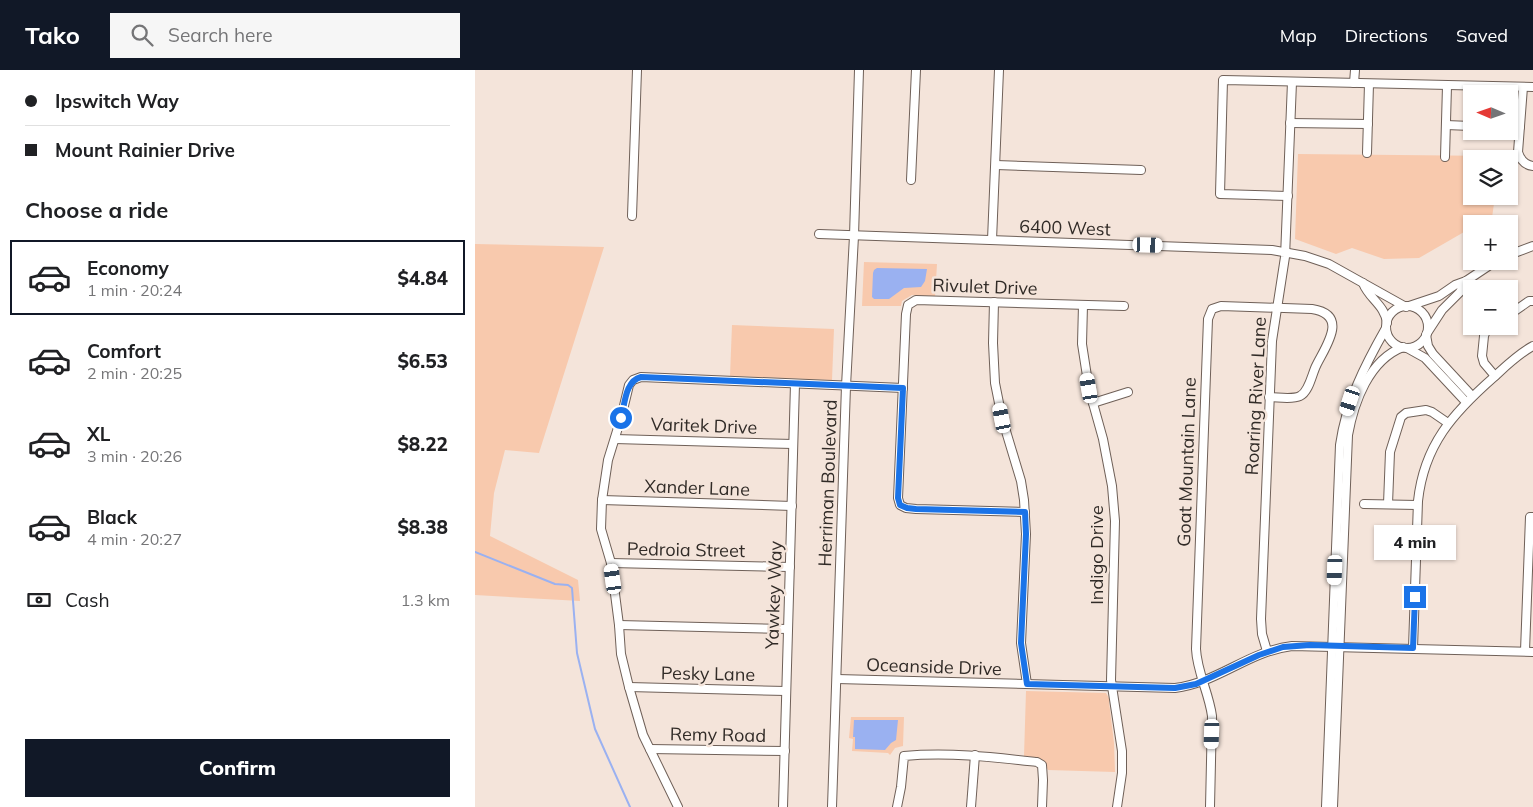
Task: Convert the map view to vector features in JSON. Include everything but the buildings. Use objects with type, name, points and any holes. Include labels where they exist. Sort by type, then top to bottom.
[{"type":"street","points":[[632,216],[637,70]]},
{"type":"street","name":"Herriman Boulevard","points":[[832,807],[859,70]]},
{"type":"street","points":[[911,180],[916,70]]},
{"type":"street","points":[[992,240],[999,70]]},
{"type":"street","points":[[1354,83],[1355,70]]},
{"type":"street","points":[[1288,196],[1220,194],[1223,80],[1533,88]]},
{"type":"street","name":"Roaring River Lane","points":[[1267,651],[1262,634],[1261,619],[1269,397],[1272,341],[1286,252],[1292,82]]},
{"type":"street","points":[[1367,153],[1369,84]]},
{"type":"street","points":[[1445,157],[1447,86]]},
{"type":"street","points":[[1523,87],[1518,152],[1520,160],[1529,166],[1533,166]]},
{"type":"street","points":[[1290,123],[1368,124]]},
{"type":"street","points":[[1446,125],[1463,126]]},
{"type":"street","points":[[996,165],[1141,170]]},
{"type":"street","name":"6400 West","points":[[819,234],[1264,249],[1305,256],[1329,264],[1407,307]]},
{"type":"street","points":[[1518,252],[1533,246]]},
{"type":"street","points":[[1468,280],[1482,270]]},
{"type":"street","points":[[1333,807],[1342,434],[1347,411],[1354,391],[1387,327],[1389,317],[1395,311],[1432,300],[1463,282]]},
{"type":"street","name":"6400 West","points":[[1363,283],[1369,294],[1382,308],[1387,327]]},
{"type":"street","points":[[1327,807],[1347,447],[1350,426],[1359,398],[1372,372],[1386,356],[1405,347],[1419,344],[1442,310],[1463,286]]},
{"type":"street","name":"Rivulet Drive","points":[[1025,512],[916,509],[900,505],[898,498],[906,314],[909,305],[916,300],[1124,306]]},
{"type":"street","points":[[1518,309],[1533,301]]},
{"type":"street","points":[[994,302],[993,343],[995,383],[1002,418],[1021,481],[1025,512],[1026,534],[1021,643],[1027,684]]},
{"type":"street","name":"Indigo Drive","points":[[1083,306],[1082,344],[1089,388],[1103,439],[1112,486],[1115,521],[1112,687],[1122,751],[1122,773],[1117,807]]},
{"type":"street","name":"Goat Mountain Lane","points":[[1210,807],[1213,725],[1211,708],[1197,664],[1196,649],[1208,316],[1212,309],[1218,306],[1277,309],[1312,308],[1330,319],[1333,333],[1303,394],[1295,397],[1269,397]]},
{"type":"street","points":[[1407,307],[1419,311],[1425,317],[1428,346],[1469,399]]},
{"type":"street","points":[[1387,327],[1392,341],[1425,358],[1469,399]]},
{"type":"street","points":[[1484,335],[1482,356],[1485,366],[1495,376]]},
{"type":"street","points":[[1413,648],[1417,505],[1420,484],[1427,460],[1448,423],[1469,399],[1523,352],[1533,347]]},
{"type":"street","points":[[678,807],[650,750],[639,723],[629,688],[621,654],[611,564],[601,529],[601,500],[606,466],[629,384],[641,377],[903,388]]},
{"type":"street","name":"Yawkey Way","points":[[783,807],[795,384]]},
{"type":"street","points":[[1093,403],[1128,392]]},
{"type":"street","points":[[1389,504],[1390,452],[1401,417],[1406,412],[1426,410],[1448,423]]},
{"type":"street","name":"Varitek Drive","points":[[615,439],[793,444]]},
{"type":"street","name":"Xander Lane","points":[[601,500],[791,506]]},
{"type":"street","points":[[1364,504],[1417,505]]},
{"type":"street","points":[[1529,651],[1530,517],[1533,517]]},
{"type":"street","name":"Pedroia Street","points":[[611,564],[790,567]]},
{"type":"street","points":[[619,625],[788,629]]},
{"type":"street","name":"Oceanside Drive","points":[[837,679],[1175,688],[1203,681],[1267,651],[1291,646],[1529,651]]},
{"type":"street","name":"Pesky Lane","points":[[629,688],[786,691]]},
{"type":"street","name":"Remy Road","points":[[650,750],[785,751]]},
{"type":"street","points":[[897,807],[904,756],[927,754],[975,755],[1037,762],[1042,765],[1042,807]]},
{"type":"street","points":[[971,807],[975,755]]},
{"type":"shaded area","points":[[1298,154],[1463,156],[1463,205],[1494,205],[1492,215],[1463,215],[1463,233],[1419,258],[1384,259],[1352,248],[1336,254],[1295,239]]},
{"type":"shaded area","points":[[475,244],[604,247],[539,453],[505,450],[494,493],[490,536],[578,580],[580,601],[475,595]]},
{"type":"shaded area","points":[[864,262],[937,264],[935,297],[912,295],[902,301],[901,306],[862,306]]},
{"type":"shaded area","points":[[732,325],[834,329],[832,380],[730,376]]},
{"type":"shaded area","points":[[1026,691],[1106,693],[1110,700],[1115,772],[1048,770],[1039,759],[1024,756]]},
{"type":"shaded area","points":[[851,717],[904,717],[903,746],[895,748],[890,755],[888,753],[852,751],[853,739],[849,738]]},
{"type":"water","points":[[877,268],[927,269],[925,281],[921,287],[904,288],[889,299],[874,299],[872,297],[873,273]]},
{"type":"water","points":[[854,720],[898,720],[896,740],[885,750],[855,749],[855,737],[853,737]]},
{"type":"waterway","points":[[475,552],[555,584],[568,585],[572,588],[577,653],[595,729],[630,807]]},
{"type":"route","points":[[621,418],[629,384],[635,378],[641,377],[903,388],[898,498],[900,505],[916,509],[1025,512],[1026,534],[1021,643],[1027,684],[1175,688],[1196,684],[1259,655],[1283,647],[1310,645],[1413,648],[1415,597]]}]
